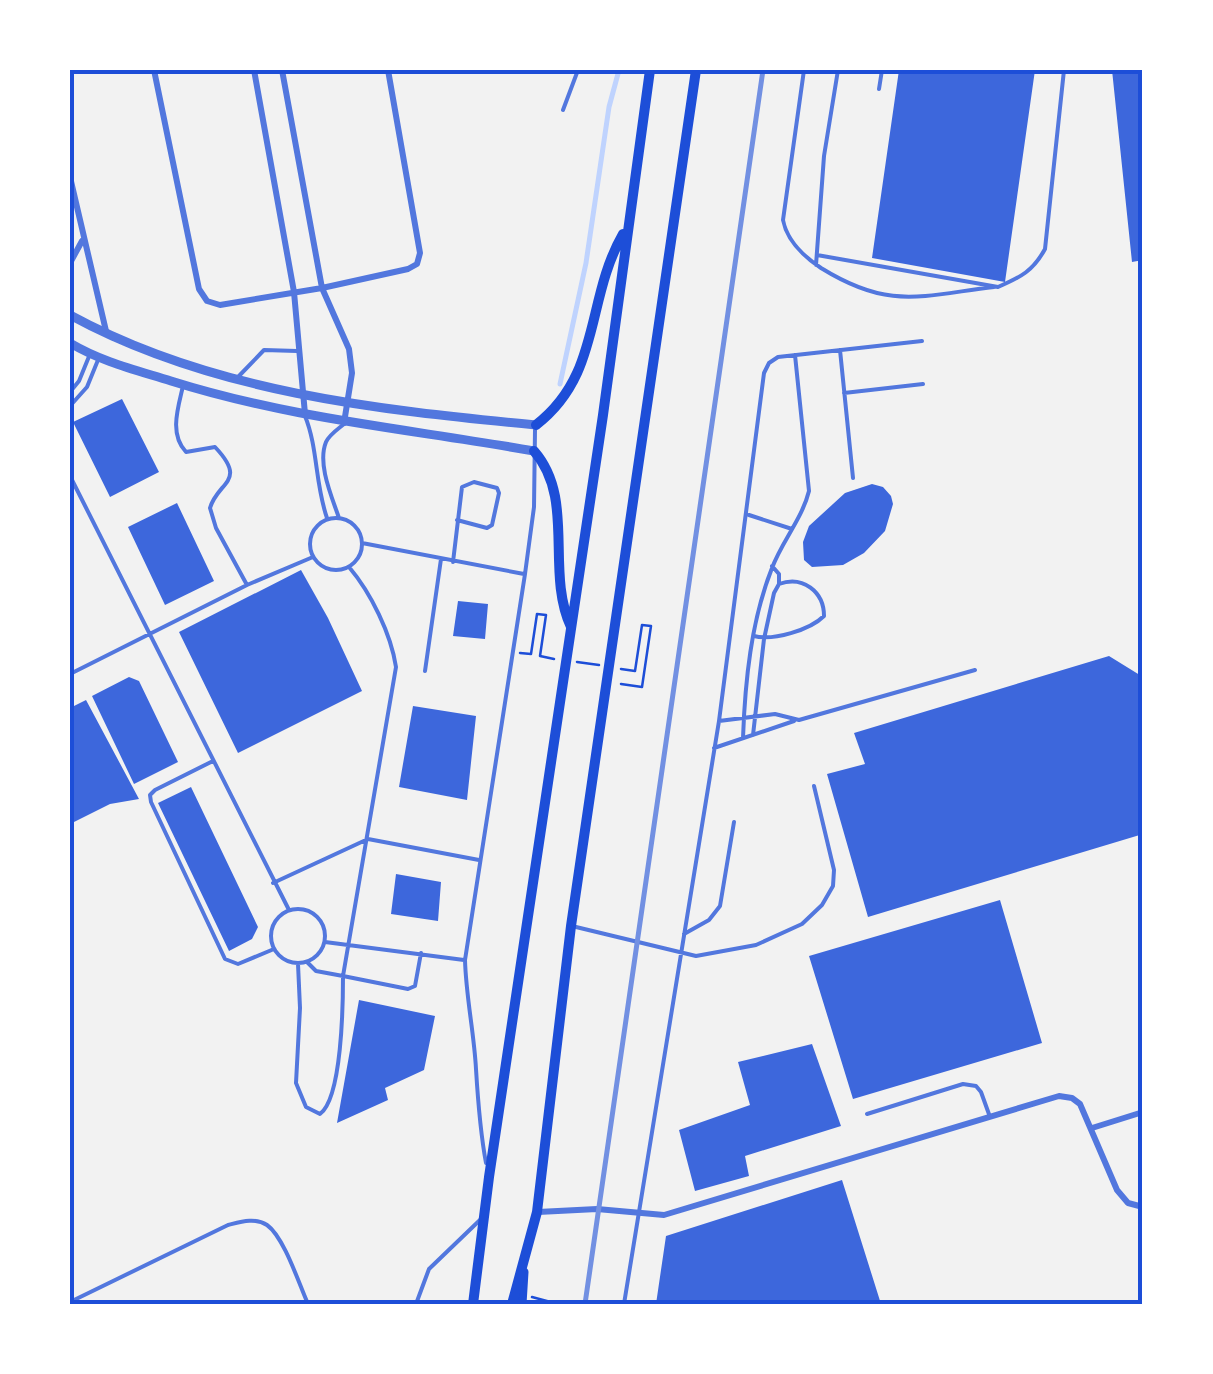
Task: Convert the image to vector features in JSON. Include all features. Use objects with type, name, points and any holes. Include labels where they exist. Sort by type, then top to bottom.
[{"type":"main road","points":[[473,1304],[650,70]]},
{"type":"main road","points":[[512,1304],[536,1212],[571,926],[696,70]]},
{"type":"main road","points":[[536,425],[567,394],[582,369],[612,259],[626,229]]},
{"type":"main road","points":[[534,451],[550,473],[556,492],[560,588],[572,628]]},
{"type":"main road","points":[[523,1300],[524,1255]]},
{"type":"street","points":[[154,70],[198,289],[206,301],[220,305],[322,288],[417,264],[420,253],[388,70]]},
{"type":"street","points":[[254,70],[294,292],[305,416]]},
{"type":"street","points":[[282,70],[322,288],[349,349],[352,373],[344,424]]},
{"type":"street","points":[[70,177],[106,335]]},
{"type":"street","points":[[70,235],[83,240]]},
{"type":"street","points":[[70,263],[83,240]]},
{"type":"street","points":[[70,315],[106,335],[160,356],[237,379],[348,402],[536,425]]},
{"type":"street","points":[[70,343],[94,357],[183,385],[305,416],[534,451]]},
{"type":"street","points":[[536,1212],[597,1209],[664,1215],[1060,1096],[1072,1098],[1092,1128],[1118,1190],[1128,1203],[1143,1207]]},
{"type":"street","points":[[1092,1128],[1143,1112]]},
{"type":"lane","points":[[563,110],[578,70]]},
{"type":"lane","points":[[804,70],[783,220],[786,235],[816,264],[862,291],[910,298],[998,287],[1036,266],[1045,249],[1064,70]]},
{"type":"lane","points":[[816,264],[824,156],[838,70]]},
{"type":"lane","points":[[879,89],[882,70]]},
{"type":"lane","points":[[817,256],[998,287]]},
{"type":"lane","points":[[624,1304],[714,748],[764,374],[768,362],[795,355],[922,341]]},
{"type":"lane","points":[[237,379],[264,350],[297,351]]},
{"type":"lane","points":[[840,350],[853,478]]},
{"type":"lane","points":[[743,738],[754,636],[772,566],[804,509],[809,491],[795,355]]},
{"type":"lane","points":[[70,392],[94,357]]},
{"type":"lane","points":[[70,406],[87,388],[94,357]]},
{"type":"lane","points":[[844,393],[923,384]]},
{"type":"lane","points":[[183,385],[176,419],[179,443],[192,453],[215,447],[226,461],[230,476],[227,486],[216,495],[210,508],[216,528],[248,586]]},
{"type":"lane","points":[[305,416],[327,520]]},
{"type":"lane","points":[[339,518],[326,479],[324,448],[326,440],[344,424]]},
{"type":"lane","points":[[489,1177],[478,1121],[465,960],[534,507],[536,425]]},
{"type":"lane","points":[[70,476],[289,910]]},
{"type":"lane","points":[[453,562],[456,520],[462,487],[474,482],[497,488],[492,525],[487,528],[456,520]]},
{"type":"lane","points":[[747,515],[792,529]]},
{"type":"lane","points":[[339,518],[355,526],[362,543],[350,567],[333,570],[313,557],[312,535],[327,520],[339,518]]},
{"type":"lane","points":[[362,543],[525,574]]},
{"type":"lane","points":[[70,674],[313,557]]},
{"type":"lane","points":[[425,671],[441,559]]},
{"type":"lane","points":[[753,735],[764,638],[779,584],[779,574],[772,566]]},
{"type":"lane","points":[[298,964],[296,1083],[302,1102],[320,1114],[332,1100],[343,1013],[343,976],[396,667],[394,651],[383,627],[350,567]]},
{"type":"lane","points":[[754,636],[764,638],[817,623],[824,616],[818,592],[800,582],[788,580],[779,584]]},
{"type":"lane","points":[[714,748],[975,670]]},
{"type":"lane","points":[[718,721],[776,714],[799,720]]},
{"type":"lane","points":[[213,761],[155,790],[150,795],[151,802],[225,959],[238,964],[274,949]]},
{"type":"lane","points":[[571,926],[696,956],[756,945],[802,924],[822,906],[833,886],[834,870],[814,786]]},
{"type":"lane","points":[[684,934],[709,920],[720,906],[734,822]]},
{"type":"lane","points":[[273,882],[368,839],[479,860]]},
{"type":"lane","points":[[289,910],[313,913],[324,925],[325,942],[316,958],[298,964],[288,962],[274,949],[274,922],[289,910]]},
{"type":"lane","points":[[325,942],[465,960]]},
{"type":"lane","points":[[307,962],[316,972],[408,989],[415,986],[422,953]]},
{"type":"lane","points":[[867,1114],[963,1084],[976,1086],[981,1092],[990,1117]]},
{"type":"lane","points":[[416,1304],[429,1269],[484,1216]]},
{"type":"lane","points":[[70,1302],[228,1225],[249,1220],[267,1225],[280,1242],[308,1304]]},
{"type":"path","points":[[531,654],[537,614],[546,615],[540,656],[559,659]]},
{"type":"path","points":[[606,682],[642,686],[651,626],[642,625],[635,671],[616,668]]},
{"type":"path","points":[[578,662],[597,665]]},
{"type":"path","points":[[523,1300],[558,1304]]},
{"type":"building","points":[[899,70],[1035,70],[1005,282],[872,258]]},
{"type":"building","points":[[1112,70],[1143,70],[1143,260],[1132,262]]},
{"type":"building","points":[[122,399],[159,472],[110,497],[73,422]]},
{"type":"building","points":[[872,484],[883,487],[891,496],[893,504],[885,531],[864,553],[843,565],[812,567],[804,560],[803,542],[809,526],[845,493]]},
{"type":"building","points":[[177,503],[214,581],[165,605],[128,527]]},
{"type":"building","points":[[301,570],[362,691],[238,753],[179,632]]},
{"type":"building","points":[[458,601],[488,604],[485,639],[453,636]]},
{"type":"building","points":[[1109,656],[1143,677],[1143,834],[868,917],[827,774],[865,764],[854,733]]},
{"type":"building","points":[[129,677],[139,681],[178,762],[134,784],[92,696]]},
{"type":"building","points":[[86,700],[139,799],[110,804],[70,824],[70,708]]},
{"type":"building","points":[[413,706],[476,716],[467,800],[399,787]]},
{"type":"building","points":[[191,787],[258,927],[252,939],[229,951],[158,803]]},
{"type":"building","points":[[396,874],[441,882],[438,921],[391,914]]},
{"type":"building","points":[[1000,900],[1042,1043],[853,1099],[809,956]]},
{"type":"building","points":[[359,1000],[435,1016],[424,1070],[385,1088],[388,1100],[337,1123]]},
{"type":"building","points":[[812,1044],[841,1126],[745,1156],[749,1176],[695,1191],[679,1130],[750,1105],[738,1062]]},
{"type":"building","points":[[842,1180],[881,1304],[656,1304],[666,1236]]},
{"type":"waterway","points":[[560,384],[586,263],[609,107],[619,70]]},
{"type":"railway","points":[[585,1304],[763,70]]}]
